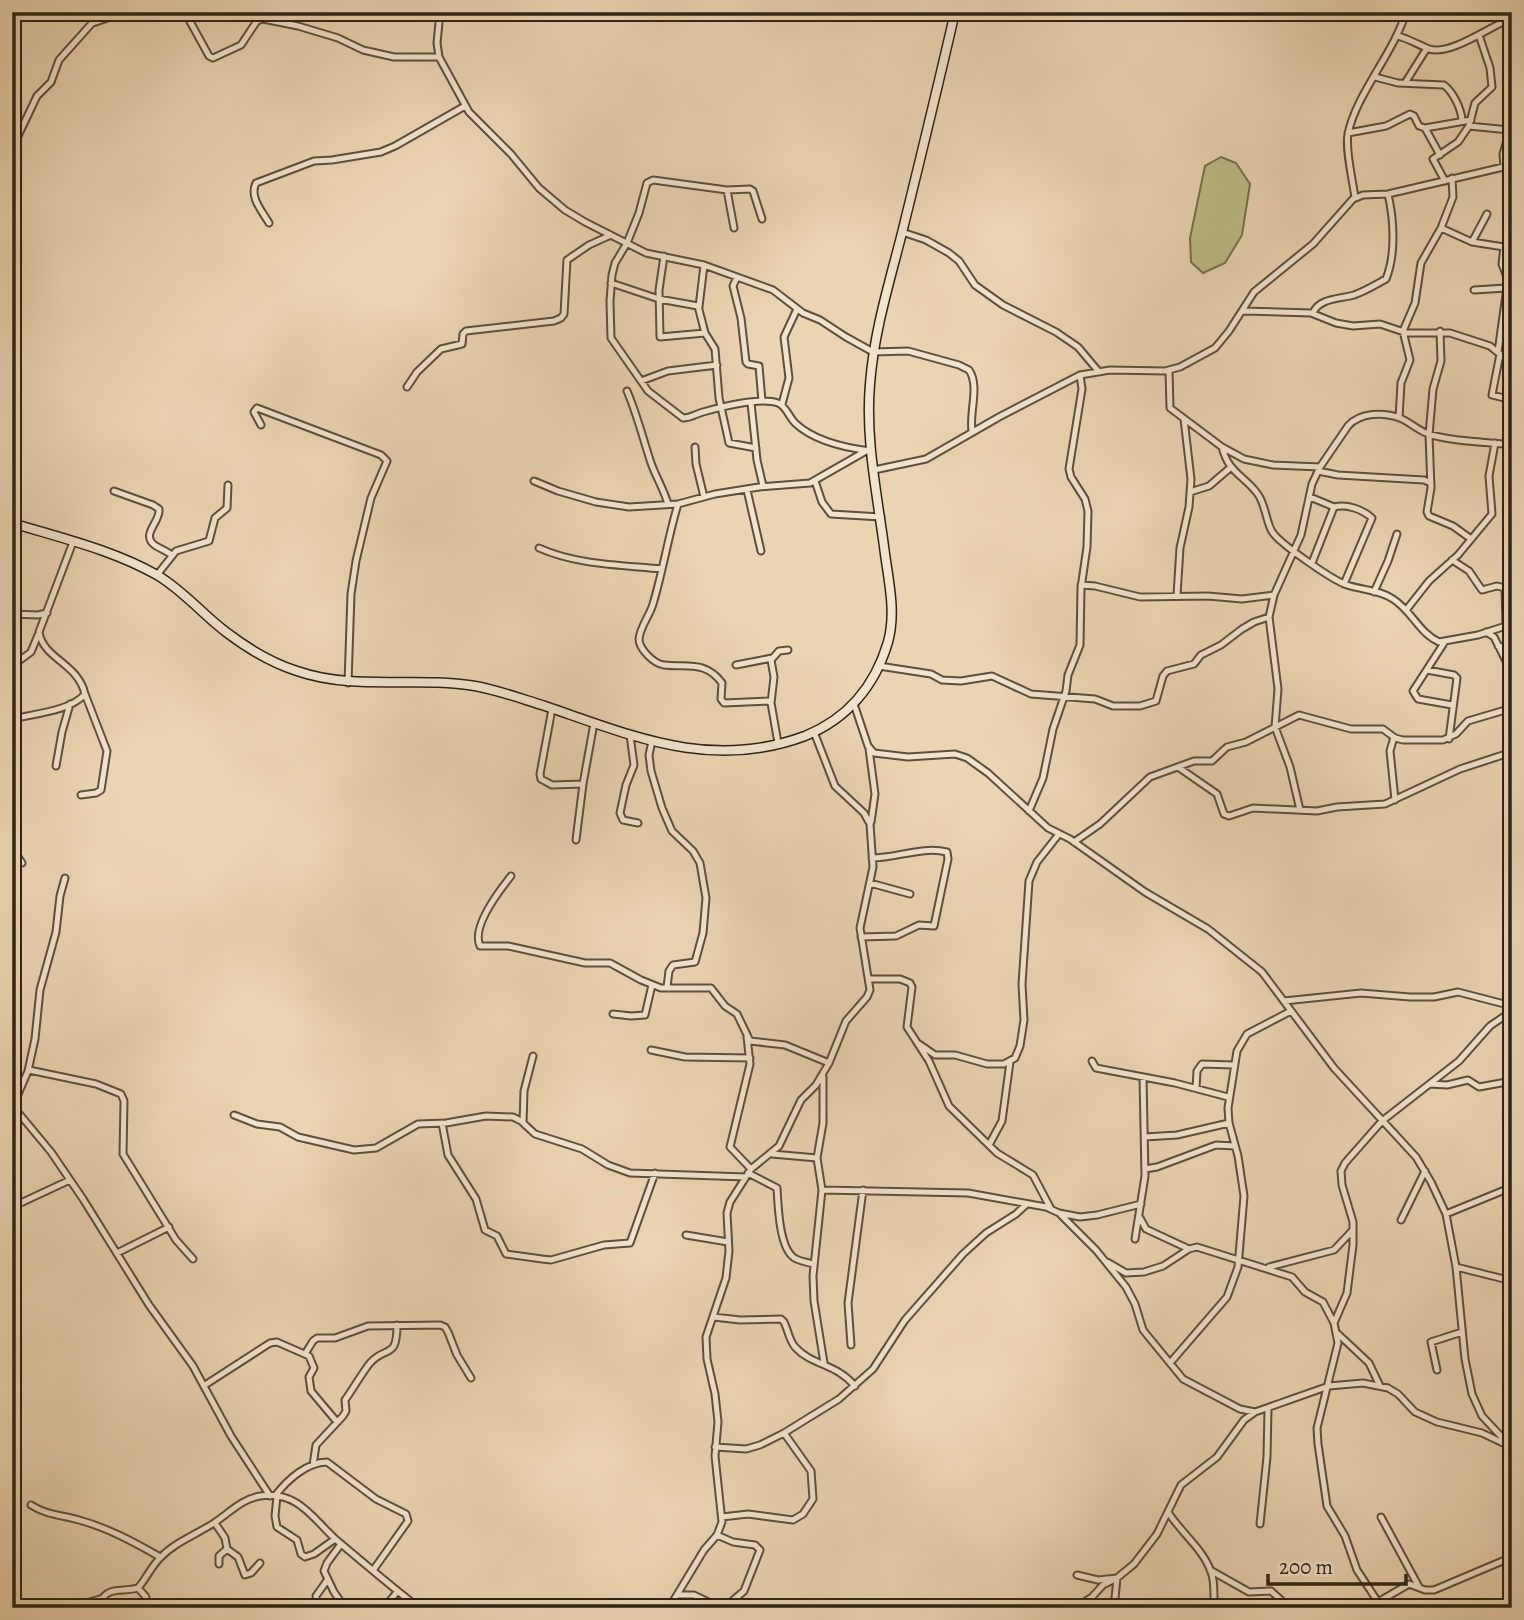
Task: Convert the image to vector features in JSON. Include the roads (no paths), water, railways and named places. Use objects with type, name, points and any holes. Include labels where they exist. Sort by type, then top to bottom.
[{"type":"main road","points":[[12,523],[124,559],[157,575],[181,591],[225,631],[250,648],[294,670],[324,679],[348,683],[471,685],[630,735],[697,751],[715,752],[778,743],[814,732],[832,722],[854,704],[871,682],[879,666],[892,620],[881,517],[869,451],[869,389],[883,304],[956,12]]},
{"type":"street","points":[[92,12],[93,23]]},
{"type":"street","points":[[12,142],[18,136],[37,96],[51,82],[56,64],[93,23],[125,12]]},
{"type":"street","points":[[446,12],[440,14],[439,57],[465,106],[511,153],[539,188],[565,210],[646,253],[704,265],[773,290],[797,309],[873,352],[908,351],[969,370],[974,382],[970,421],[972,431]]},
{"type":"street","points":[[1355,198],[1348,133],[1353,118],[1398,36],[1406,12]]},
{"type":"street","points":[[187,16],[209,56],[213,58],[241,45],[257,21],[262,19],[310,29],[363,50],[385,55],[407,58],[439,57]]},
{"type":"street","points":[[1398,36],[1427,48],[1443,49],[1465,43],[1493,25],[1512,18]]},
{"type":"street","points":[[1445,181],[1433,160],[1458,142],[1470,123],[1475,103],[1489,92],[1492,85],[1490,68],[1479,35]]},
{"type":"street","points":[[1405,83],[1427,48]]},
{"type":"street","points":[[1375,78],[1444,85],[1460,109],[1462,120]]},
{"type":"street","points":[[269,223],[255,200],[253,191],[256,183],[314,161],[381,152],[465,106]]},
{"type":"street","points":[[1348,133],[1386,126],[1409,114],[1414,116],[1419,126],[1425,128],[1462,120],[1509,130]]},
{"type":"street","points":[[1504,166],[1503,154],[1512,123]]},
{"type":"street","points":[[1425,128],[1440,155]]},
{"type":"street","points":[[874,470],[926,459],[972,431],[1080,375],[1169,371],[1200,357],[1215,348],[1254,292],[1313,244],[1355,198],[1388,194],[1512,165]]},
{"type":"street","points":[[1399,418],[1401,383],[1410,360],[1403,331],[1415,303],[1421,262],[1441,228],[1452,201],[1452,178]]},
{"type":"street","points":[[762,219],[752,189],[727,190],[659,180],[647,183],[639,213],[627,243],[615,263],[611,283],[612,341],[648,391],[685,418],[762,401],[782,404]]},
{"type":"street","points":[[727,190],[734,228]]},
{"type":"street","points":[[1313,313],[1315,307],[1322,303],[1352,295],[1386,279],[1393,226],[1388,194]]},
{"type":"street","points":[[1472,242],[1488,214]]},
{"type":"street","points":[[1441,228],[1472,242],[1504,247],[1502,264],[1508,277],[1492,395],[1508,399]]},
{"type":"street","points":[[902,232],[949,253],[959,261],[975,285],[1003,305],[1056,332],[1078,347],[1100,372]]},
{"type":"street","points":[[407,387],[417,372],[439,350],[462,344],[466,331],[561,318],[564,314],[568,260],[589,245],[611,235]]},
{"type":"street","points":[[664,256],[659,299],[661,338],[705,332]]},
{"type":"street","points":[[704,265],[699,307],[705,332],[715,349],[721,408],[729,443],[756,448]]},
{"type":"street","points":[[737,277],[733,286],[741,318],[746,362],[759,367],[762,401]]},
{"type":"street","points":[[611,283],[659,299],[699,307]]},
{"type":"street","points":[[1474,290],[1506,288]]},
{"type":"street","points":[[797,309],[784,337],[789,378],[782,404],[793,421],[810,435],[869,451]]},
{"type":"street","points":[[1242,311],[1313,313],[1339,324],[1353,326],[1380,324],[1418,333],[1440,331],[1480,341],[1512,364]]},
{"type":"street","points":[[1501,330],[1512,329]]},
{"type":"street","points":[[1440,331],[1441,361],[1433,389],[1429,435],[1431,483],[1427,515],[1454,526],[1471,539]]},
{"type":"street","points":[[641,381],[668,371],[717,365]]},
{"type":"street","points":[[1169,371],[1168,403],[1171,410],[1236,455],[1256,462],[1319,469],[1338,475],[1424,480],[1431,483]]},
{"type":"street","points":[[1029,811],[1043,778],[1053,729],[1080,645],[1081,585],[1087,547],[1087,503],[1069,469],[1082,389],[1080,375]]},
{"type":"street","points":[[627,391],[668,504]]},
{"type":"street","points":[[751,403],[763,486]]},
{"type":"street","points":[[261,425],[254,412],[257,408],[381,455],[387,461],[371,498],[356,561],[351,594],[348,683]]},
{"type":"street","points":[[1300,810],[1290,767],[1275,727],[1278,689],[1269,617],[1274,595],[1294,551],[1319,469],[1348,426],[1357,417],[1369,414],[1399,418],[1429,435],[1512,446]]},
{"type":"street","points":[[1177,595],[1180,548],[1189,507],[1191,473],[1184,419]]},
{"type":"street","points":[[1408,609],[1429,581],[1452,560],[1493,512],[1489,476],[1494,443]]},
{"type":"street","points":[[695,446],[696,464],[704,497]]},
{"type":"street","points":[[1222,447],[1230,468],[1257,493],[1271,531],[1294,551],[1344,584],[1389,596],[1408,609],[1425,633],[1444,643],[1509,625],[1505,588],[1498,586],[1482,590],[1469,571],[1452,560]]},
{"type":"street","points":[[534,481],[596,502],[629,507],[678,504],[763,486],[800,485],[815,481],[869,451]]},
{"type":"street","points":[[1189,492],[1209,486],[1230,468]]},
{"type":"street","points":[[815,481],[822,502],[831,514],[881,517]]},
{"type":"street","points":[[157,575],[172,555],[183,547],[209,541],[215,518],[227,508],[228,485]]},
{"type":"street","points":[[747,489],[761,551]]},
{"type":"street","points":[[114,491],[159,509],[159,516],[148,534],[149,538],[153,544],[172,555]]},
{"type":"street","points":[[1310,496],[1334,507],[1358,509],[1372,518],[1344,584]]},
{"type":"street","points":[[678,504],[652,607],[639,642],[661,665],[684,664],[707,669],[722,683],[721,699],[724,703],[766,700],[771,703]]},
{"type":"street","points":[[1312,564],[1334,507]]},
{"type":"street","points":[[1374,592],[1397,534]]},
{"type":"street","points":[[12,666],[31,652],[74,542]]},
{"type":"street","points":[[539,548],[555,555],[579,560],[662,569]]},
{"type":"street","points":[[1081,585],[1140,597],[1177,595],[1238,599],[1274,595]]},
{"type":"street","points":[[12,614],[47,613]]},
{"type":"street","points":[[879,666],[931,674],[942,680],[961,681],[992,676],[1031,694],[1096,699],[1113,706],[1140,706],[1158,698],[1163,676],[1167,671],[1194,664],[1201,655],[1221,645],[1242,629],[1269,617]]},
{"type":"street","points":[[39,632],[44,647],[70,668],[82,685],[107,751],[101,790],[81,795]]},
{"type":"street","points":[[1486,632],[1493,636],[1512,673]]},
{"type":"street","points":[[1444,643],[1413,689],[1416,698],[1452,705]]},
{"type":"street","points":[[1498,646],[1512,650]]},
{"type":"street","points":[[736,664],[772,658],[779,651],[788,650]]},
{"type":"street","points":[[772,658],[774,679],[771,703],[778,743]]},
{"type":"street","points":[[1427,670],[1456,677],[1449,739]]},
{"type":"street","points":[[12,719],[34,716],[70,704],[83,698],[85,694]]},
{"type":"street","points":[[56,766],[70,704]]},
{"type":"street","points":[[668,1608],[704,1550],[717,1535],[722,1517],[715,1447],[717,1402],[706,1351],[706,1333],[726,1278],[727,1213],[733,1197],[749,1173],[772,1154],[780,1143],[799,1103],[829,1063],[846,1021],[867,998],[870,990],[860,921],[870,883],[870,824],[875,794],[869,749],[854,704]]},
{"type":"street","points":[[1074,842],[1100,824],[1145,781],[1196,760],[1212,761],[1227,747],[1245,742],[1301,715],[1351,729],[1383,729],[1403,740],[1449,739],[1468,721],[1512,708]]},
{"type":"street","points":[[552,709],[541,779],[552,785],[583,784]]},
{"type":"street","points":[[576,840],[594,723]]},
{"type":"street","points":[[814,732],[835,786],[864,813],[870,824]]},
{"type":"street","points":[[630,735],[634,765],[626,785],[620,815],[623,820],[638,823]]},
{"type":"street","points":[[1394,737],[1390,751],[1395,800]]},
{"type":"street","points":[[652,741],[650,771],[662,808],[672,831],[694,851],[699,860],[706,898],[703,933],[695,962],[673,965],[669,971],[667,988]]},
{"type":"street","points":[[869,749],[876,753],[908,757],[962,755],[988,773],[1048,828],[1074,842],[1124,878],[1226,941],[1262,972],[1334,1068],[1416,1157],[1425,1171],[1446,1214],[1456,1267],[1468,1379],[1482,1416],[1510,1447]]},
{"type":"street","points":[[1178,767],[1217,794],[1225,815],[1254,808],[1317,811],[1380,805],[1465,767],[1512,752]]},
{"type":"street","points":[[919,1044],[935,1055],[957,1055],[987,1063],[1010,1062],[1015,1058],[1024,1020],[1022,985],[1029,881],[1037,862],[1059,834]]},
{"type":"street","points":[[12,848],[22,863]]},
{"type":"street","points":[[861,937],[896,936],[917,925],[934,926],[948,859],[947,852],[932,850],[872,858]]},
{"type":"street","points":[[510,876],[490,904],[483,920],[478,939],[480,946],[508,946],[585,963],[610,963],[652,985],[715,990],[725,1006],[739,1018],[747,1037],[750,1058],[730,1143],[732,1150],[749,1173],[777,1188],[778,1208],[789,1252],[796,1258],[813,1264]]},
{"type":"street","points":[[65,878],[56,932],[40,990],[29,1070],[13,1106],[51,1152],[149,1305],[205,1385],[231,1436],[274,1496],[277,1527],[297,1540],[301,1554],[305,1557],[335,1539]]},
{"type":"street","points":[[870,883],[910,894]]},
{"type":"street","points":[[869,979],[900,979],[910,983],[912,986],[906,1024],[932,1065],[950,1106],[1001,1156],[1034,1175],[1051,1209]]},
{"type":"street","points":[[613,1014],[645,1015],[652,985]]},
{"type":"street","points":[[1284,1001],[1361,993],[1434,997],[1458,992],[1512,1008]]},
{"type":"street","points":[[1334,1323],[1347,1293],[1354,1229],[1340,1171],[1382,1121],[1459,1061],[1490,1026],[1512,1008]]},
{"type":"street","points":[[1170,1363],[1227,1297],[1239,1259],[1244,1196],[1229,1123],[1228,1097],[1237,1051],[1247,1034],[1291,1011]]},
{"type":"street","points":[[747,1037],[755,1042],[793,1047],[829,1063]]},
{"type":"street","points":[[651,1051],[694,1058],[750,1058]]},
{"type":"street","points":[[523,1123],[524,1091],[533,1056]]},
{"type":"street","points":[[1092,1061],[1095,1068],[1228,1097]]},
{"type":"street","points":[[989,1145],[1002,1121],[1010,1062]]},
{"type":"street","points":[[1196,1088],[1197,1071],[1202,1064],[1233,1065]]},
{"type":"street","points":[[29,1070],[96,1084],[121,1094],[124,1101],[123,1154],[176,1240],[193,1259]]},
{"type":"street","points":[[823,1073],[824,1123],[817,1158],[822,1190],[820,1227],[813,1264],[814,1301],[824,1363]]},
{"type":"street","points":[[1135,1239],[1145,1169],[1143,1077]]},
{"type":"street","points":[[1430,1084],[1447,1085],[1468,1080],[1480,1087],[1512,1081]]},
{"type":"street","points":[[234,1115],[257,1124],[280,1127],[298,1137],[354,1150],[376,1147],[418,1124],[497,1116],[513,1117],[535,1135],[582,1149],[608,1165],[624,1171],[749,1173]]},
{"type":"street","points":[[12,1134],[20,1116]]},
{"type":"street","points":[[442,1123],[448,1155],[476,1199],[485,1230],[495,1235],[504,1251],[511,1256],[551,1260],[604,1245],[631,1243],[655,1173]]},
{"type":"street","points":[[1145,1137],[1177,1135],[1229,1123]]},
{"type":"street","points":[[1145,1169],[1213,1146],[1235,1146]]},
{"type":"street","points":[[772,1154],[817,1158]]},
{"type":"street","points":[[1401,1220],[1425,1171]]},
{"type":"street","points":[[12,1207],[70,1180]]},
{"type":"street","points":[[1446,1214],[1512,1187]]},
{"type":"street","points":[[822,1190],[968,1193],[1086,1217],[1141,1204]]},
{"type":"street","points":[[851,1346],[848,1304],[863,1190]]},
{"type":"street","points":[[715,1447],[754,1447],[784,1433],[855,1386],[873,1369],[905,1320],[963,1254],[986,1233],[1027,1204]]},
{"type":"street","points":[[1059,1213],[1105,1261],[1133,1298],[1143,1330],[1190,1384],[1240,1409],[1255,1412]]},
{"type":"street","points":[[1140,1217],[1146,1229],[1189,1249]]},
{"type":"street","points":[[117,1253],[169,1227]]},
{"type":"street","points":[[1266,1267],[1336,1249],[1354,1229]]},
{"type":"street","points":[[686,1235],[728,1242]]},
{"type":"street","points":[[1105,1261],[1126,1273],[1144,1272],[1171,1262],[1189,1249],[1197,1247],[1266,1267],[1295,1279],[1305,1292],[1323,1302],[1334,1323],[1338,1343],[1317,1432],[1326,1505],[1347,1540],[1357,1570],[1378,1602],[1386,1608]]},
{"type":"street","points":[[1456,1267],[1512,1281]]},
{"type":"street","points":[[713,1317],[740,1320],[781,1319],[795,1347],[806,1357],[844,1373],[855,1386]]},
{"type":"street","points":[[313,1465],[316,1445],[346,1411],[345,1400],[369,1363],[393,1347],[396,1342],[397,1325]]},
{"type":"street","points":[[305,1354],[317,1338],[331,1339],[368,1326],[440,1325],[445,1327],[471,1378]]},
{"type":"street","points":[[1437,1370],[1432,1355],[1432,1342],[1462,1332]]},
{"type":"street","points":[[1337,1334],[1366,1360],[1380,1386]]},
{"type":"street","points":[[205,1385],[274,1342],[305,1354],[312,1362],[314,1368],[309,1377],[311,1391],[337,1423]]},
{"type":"street","points":[[1075,1608],[1092,1598],[1106,1583],[1117,1578],[1146,1551],[1181,1485],[1217,1457],[1244,1420],[1255,1412],[1328,1386],[1359,1383],[1380,1386],[1398,1394],[1406,1405],[1419,1415],[1448,1426],[1482,1433],[1510,1447]]},
{"type":"street","points":[[1260,1524],[1267,1457],[1268,1409]]},
{"type":"street","points":[[722,1517],[748,1514],[793,1520],[808,1508],[813,1499],[811,1468],[800,1458],[784,1433]]},
{"type":"street","points":[[274,1496],[294,1476],[313,1465],[327,1462],[376,1499],[408,1517],[408,1521],[374,1570]]},
{"type":"street","points":[[1512,1490],[1512,1499]]},
{"type":"street","points":[[69,1608],[100,1598],[111,1591],[138,1588],[160,1557],[242,1503],[259,1496],[274,1496],[295,1502],[309,1512],[335,1539],[419,1608]]},
{"type":"street","points":[[31,1505],[39,1511],[78,1520],[116,1534],[160,1557]]},
{"type":"street","points":[[1168,1512],[1210,1570],[1215,1608]]},
{"type":"street","points":[[1381,1517],[1419,1587]]},
{"type":"street","points":[[215,1522],[225,1538],[227,1549],[238,1558],[245,1575],[251,1573],[260,1563]]},
{"type":"street","points":[[678,1595],[694,1595],[722,1608],[743,1592],[760,1550],[755,1545],[733,1542],[717,1535]]},
{"type":"street","points":[[341,1544],[325,1567],[328,1579],[345,1608]]},
{"type":"street","points":[[219,1564],[219,1556],[227,1549]]},
{"type":"street","points":[[1357,1608],[1378,1602],[1409,1584],[1427,1591],[1443,1587],[1512,1557]]},
{"type":"street","points":[[1210,1570],[1249,1592],[1274,1593],[1290,1608]]},
{"type":"street","points":[[1077,1575],[1100,1580],[1117,1578]]},
{"type":"street","points":[[1110,1608],[1115,1598],[1117,1578]]},
{"type":"street","points":[[321,1608],[317,1604],[316,1596],[328,1579]]},
{"type":"street","points":[[138,1588],[146,1597],[145,1608]]},
{"type":"street","points":[[384,1608],[397,1592]]},
{"type":"street","points":[[97,1608],[100,1598]]}]
